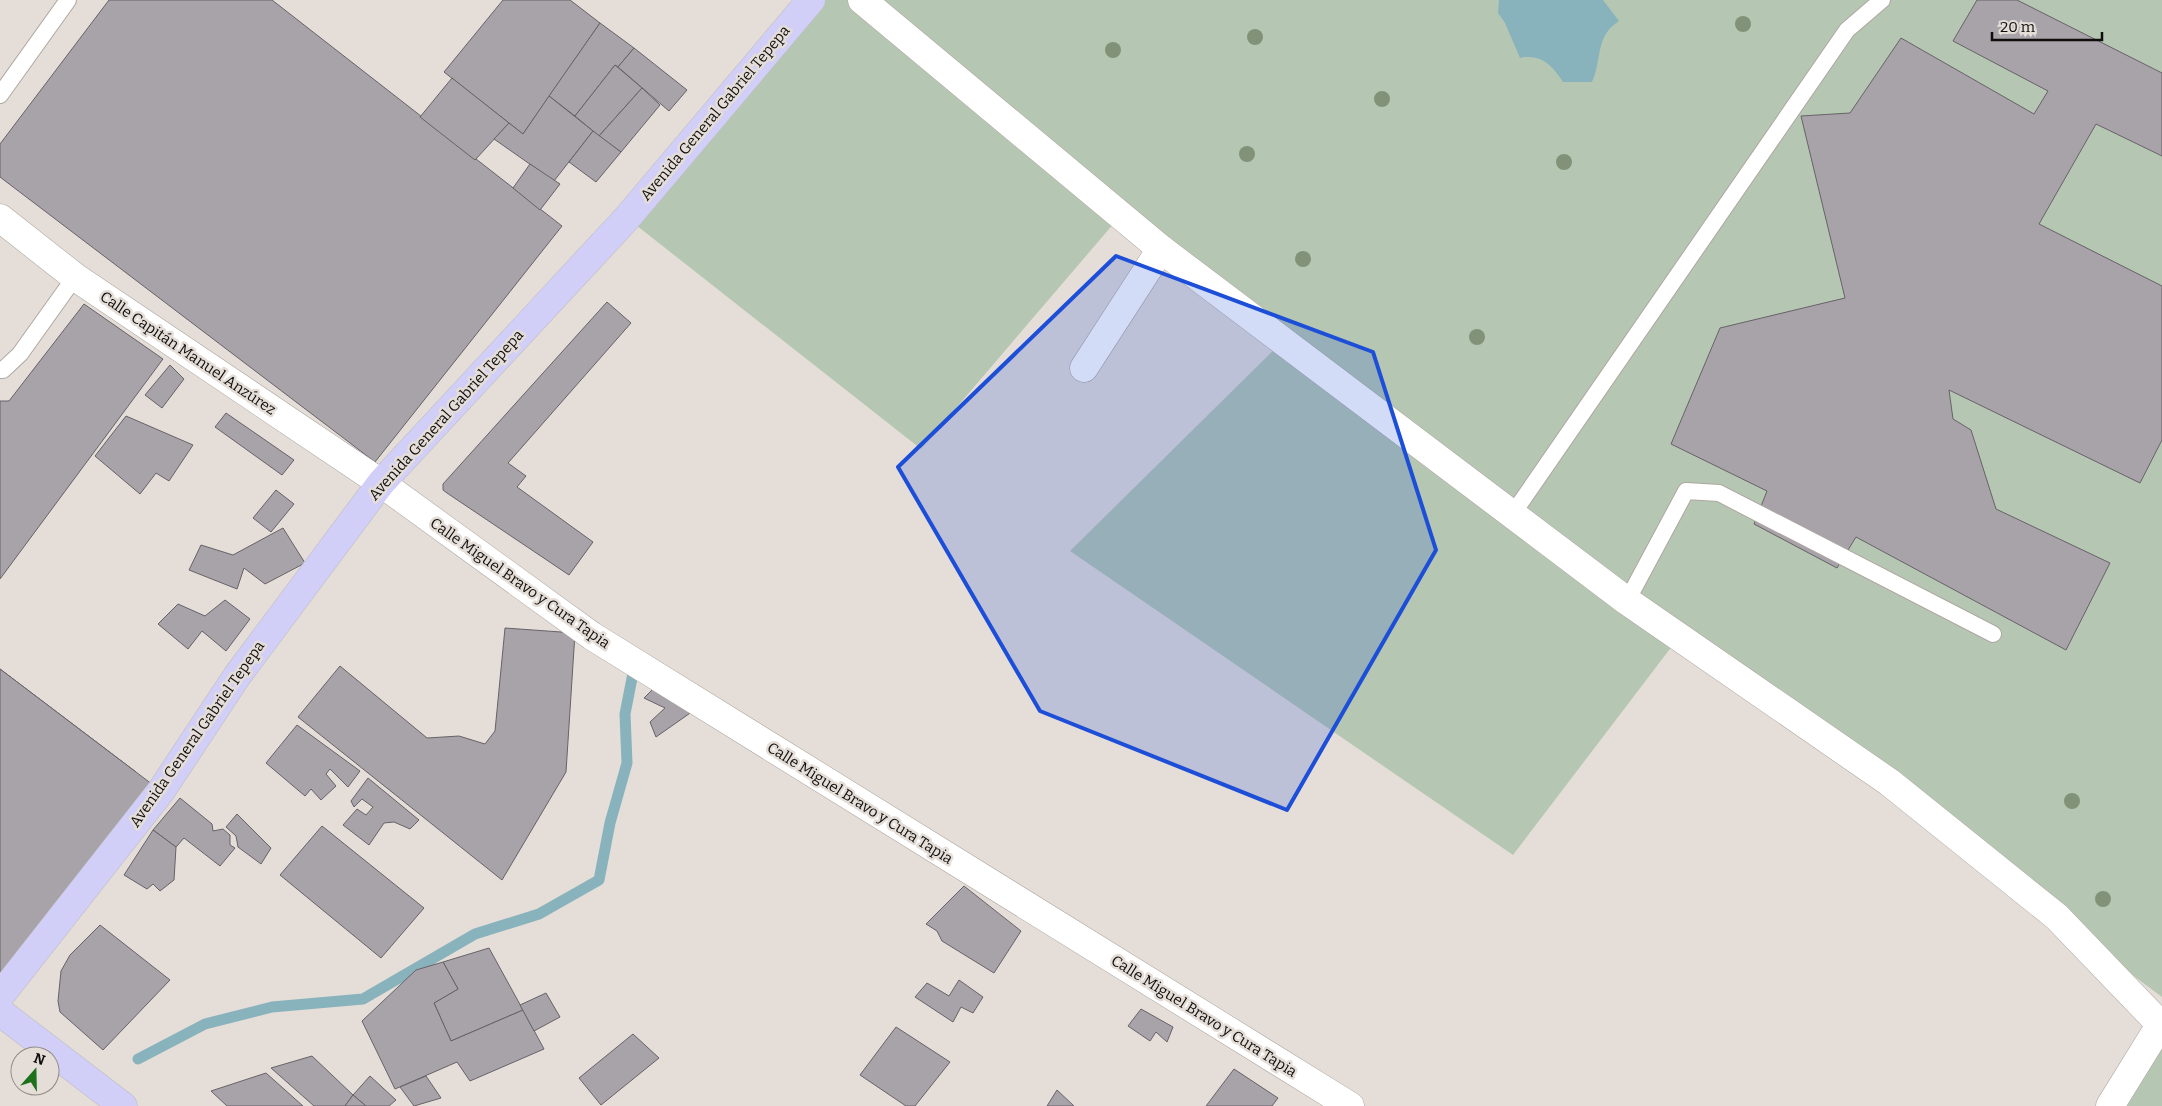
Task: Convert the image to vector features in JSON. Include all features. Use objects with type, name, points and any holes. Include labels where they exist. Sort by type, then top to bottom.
[{"type":"main road","name":"Avenida General Gabriel Tepepa","points":[[0,996],[161,791],[237,676],[381,483],[627,218],[811,0]]},
{"type":"main road","points":[[0,1012],[122,1106]]},
{"type":"street","points":[[862,0],[1162,249],[1627,601],[1896,788],[2058,917],[2161,1023],[2110,1106]]},
{"type":"street","name":"Calle Capitán Manuel Anzúrez","points":[[0,218],[75,277],[381,483]]},
{"type":"street","points":[[1084,368],[1162,249]]},
{"type":"street","name":"Calle Miguel Bravo y Cura Tapia","points":[[381,483],[592,636],[1350,1106]]},
{"type":"lane","points":[[0,94],[68,0]]},
{"type":"lane","points":[[1512,515],[1847,30],[1882,0]]},
{"type":"lane","points":[[0,370],[3,370],[20,354],[75,277]]},
{"type":"lane","points":[[1627,601],[1686,491],[1719,493],[1993,634]]},
{"type":"highlighted area","points":[[1116,256],[1373,352],[1436,550],[1287,810],[1040,711],[898,467]]},
{"type":"green space","points":[[798,0],[2162,0],[2162,997],[1679,637],[1513,855],[1070,551],[1283,341],[1121,215],[921,449],[627,218]]},
{"type":"green space","points":[[2162,1028],[2162,1106],[2115,1106]]},
{"type":"water","points":[[1499,0],[1603,0],[1619,21],[1606,34],[1600,49],[1592,82],[1563,82],[1546,62],[1534,57],[1520,58],[1505,23],[1498,13]]},
{"type":"building","points":[[109,0],[272,0],[562,226],[375,462],[0,177],[0,144]]},
{"type":"building","points":[[503,0],[570,0],[600,23],[523,134],[444,72]]},
{"type":"building","points":[[1977,0],[2017,0],[2162,73],[2162,156],[2096,124],[2039,224],[2162,286],[2162,440],[2140,483],[1949,390],[1953,419],[1971,430],[1996,509],[2110,563],[2066,650],[1856,537],[1837,568],[1754,524],[1767,491],[1671,444],[1720,328],[1845,298],[1801,116],[1850,113],[1901,38],[2034,114],[2048,91],[1953,41]]},
{"type":"building","points":[[600,23],[634,48],[618,67],[615,65],[575,116],[549,96]]},
{"type":"building","points":[[634,48],[687,90],[669,111],[618,67]]},
{"type":"building","points":[[615,65],[642,88],[599,136],[575,116]]},
{"type":"building","points":[[452,78],[509,123],[475,160],[420,117]]},
{"type":"building","points":[[642,88],[660,105],[621,152],[599,136]]},
{"type":"building","points":[[549,96],[593,131],[554,181],[494,139],[509,123],[523,134]]},
{"type":"building","points":[[593,131],[621,152],[596,182],[569,162]]},
{"type":"building","points":[[530,164],[560,184],[540,210],[513,188]]},
{"type":"building","points":[[607,302],[631,323],[508,463],[526,476],[517,487],[593,542],[569,575],[447,493],[443,490],[443,484]]},
{"type":"building","points":[[84,304],[163,359],[0,579],[0,401],[9,401]]},
{"type":"building","points":[[170,365],[184,379],[162,408],[145,395]]},
{"type":"building","points":[[226,413],[294,460],[282,475],[215,427]]},
{"type":"building","points":[[126,416],[193,445],[169,481],[156,473],[140,494],[95,456]]},
{"type":"building","points":[[276,490],[294,504],[271,532],[253,518]]},
{"type":"building","points":[[283,528],[305,563],[265,584],[244,568],[237,589],[189,570],[201,545],[233,555]]},
{"type":"building","points":[[225,600],[250,619],[226,651],[202,631],[188,649],[158,624],[178,604],[205,616]]},
{"type":"building","points":[[505,628],[575,633],[566,772],[502,880],[298,717],[340,666],[427,738],[459,736],[485,744],[495,731]]},
{"type":"building","points":[[0,669],[136,772],[98,823],[0,749]]},
{"type":"building","points":[[0,669],[161,791],[0,996]]},
{"type":"building","points":[[655,687],[693,711],[656,737],[650,722],[665,708],[644,698]]},
{"type":"building","points":[[297,725],[360,771],[348,787],[330,769],[326,774],[336,786],[321,800],[311,789],[305,796],[266,763]]},
{"type":"building","points":[[368,778],[419,820],[410,829],[394,822],[384,823],[369,845],[343,825],[357,809],[366,815],[373,807],[362,799],[354,807],[351,801]]},
{"type":"building","points":[[180,798],[212,824],[213,831],[223,829],[230,835],[230,845],[235,848],[220,866],[184,838],[176,847],[153,830]]},
{"type":"building","points":[[237,814],[271,848],[261,864],[238,847],[236,836],[226,827]]},
{"type":"building","points":[[322,826],[424,908],[381,958],[280,875]]},
{"type":"building","points":[[153,830],[176,847],[174,880],[160,891],[153,884],[147,889],[124,875]]},
{"type":"building","points":[[964,886],[1021,931],[994,973],[942,941],[937,931],[926,924]]},
{"type":"building","points":[[100,925],[170,980],[103,1050],[60,1012],[58,1001],[61,971],[70,955]]},
{"type":"building","points":[[489,948],[523,1010],[451,1041],[434,1003],[458,989],[443,962]]},
{"type":"building","points":[[443,962],[458,989],[434,1003],[451,1041],[523,1010],[544,1049],[470,1081],[457,1062],[395,1089],[362,1021],[416,970]]},
{"type":"building","points":[[959,980],[983,997],[973,1013],[961,1007],[953,1022],[915,997],[927,983],[949,996]]},
{"type":"building","points":[[546,993],[560,1017],[534,1031],[520,1005]]},
{"type":"building","points":[[1141,1009],[1173,1027],[1167,1042],[1156,1032],[1150,1041],[1128,1026]]},
{"type":"building","points":[[896,1027],[950,1062],[915,1106],[906,1106],[860,1075]]},
{"type":"building","points":[[633,1034],[659,1058],[601,1105],[579,1078]]},
{"type":"building","points":[[312,1056],[353,1095],[345,1106],[314,1106],[271,1068]]},
{"type":"building","points":[[1234,1069],[1278,1098],[1272,1106],[1206,1106]]},
{"type":"building","points":[[266,1073],[303,1106],[227,1106],[211,1091]]},
{"type":"building","points":[[370,1076],[396,1100],[389,1106],[366,1106],[353,1095]]},
{"type":"building","points":[[426,1076],[441,1098],[414,1106],[400,1087]]},
{"type":"building","points":[[1057,1090],[1074,1106],[1047,1106]]},
{"type":"building","points":[[353,1095],[366,1106],[345,1106]]},
{"type":"waterway","points":[[138,1059],[205,1024],[272,1007],[363,999],[475,934],[539,914],[599,880],[610,823],[627,763],[625,714],[635,663]]}]
